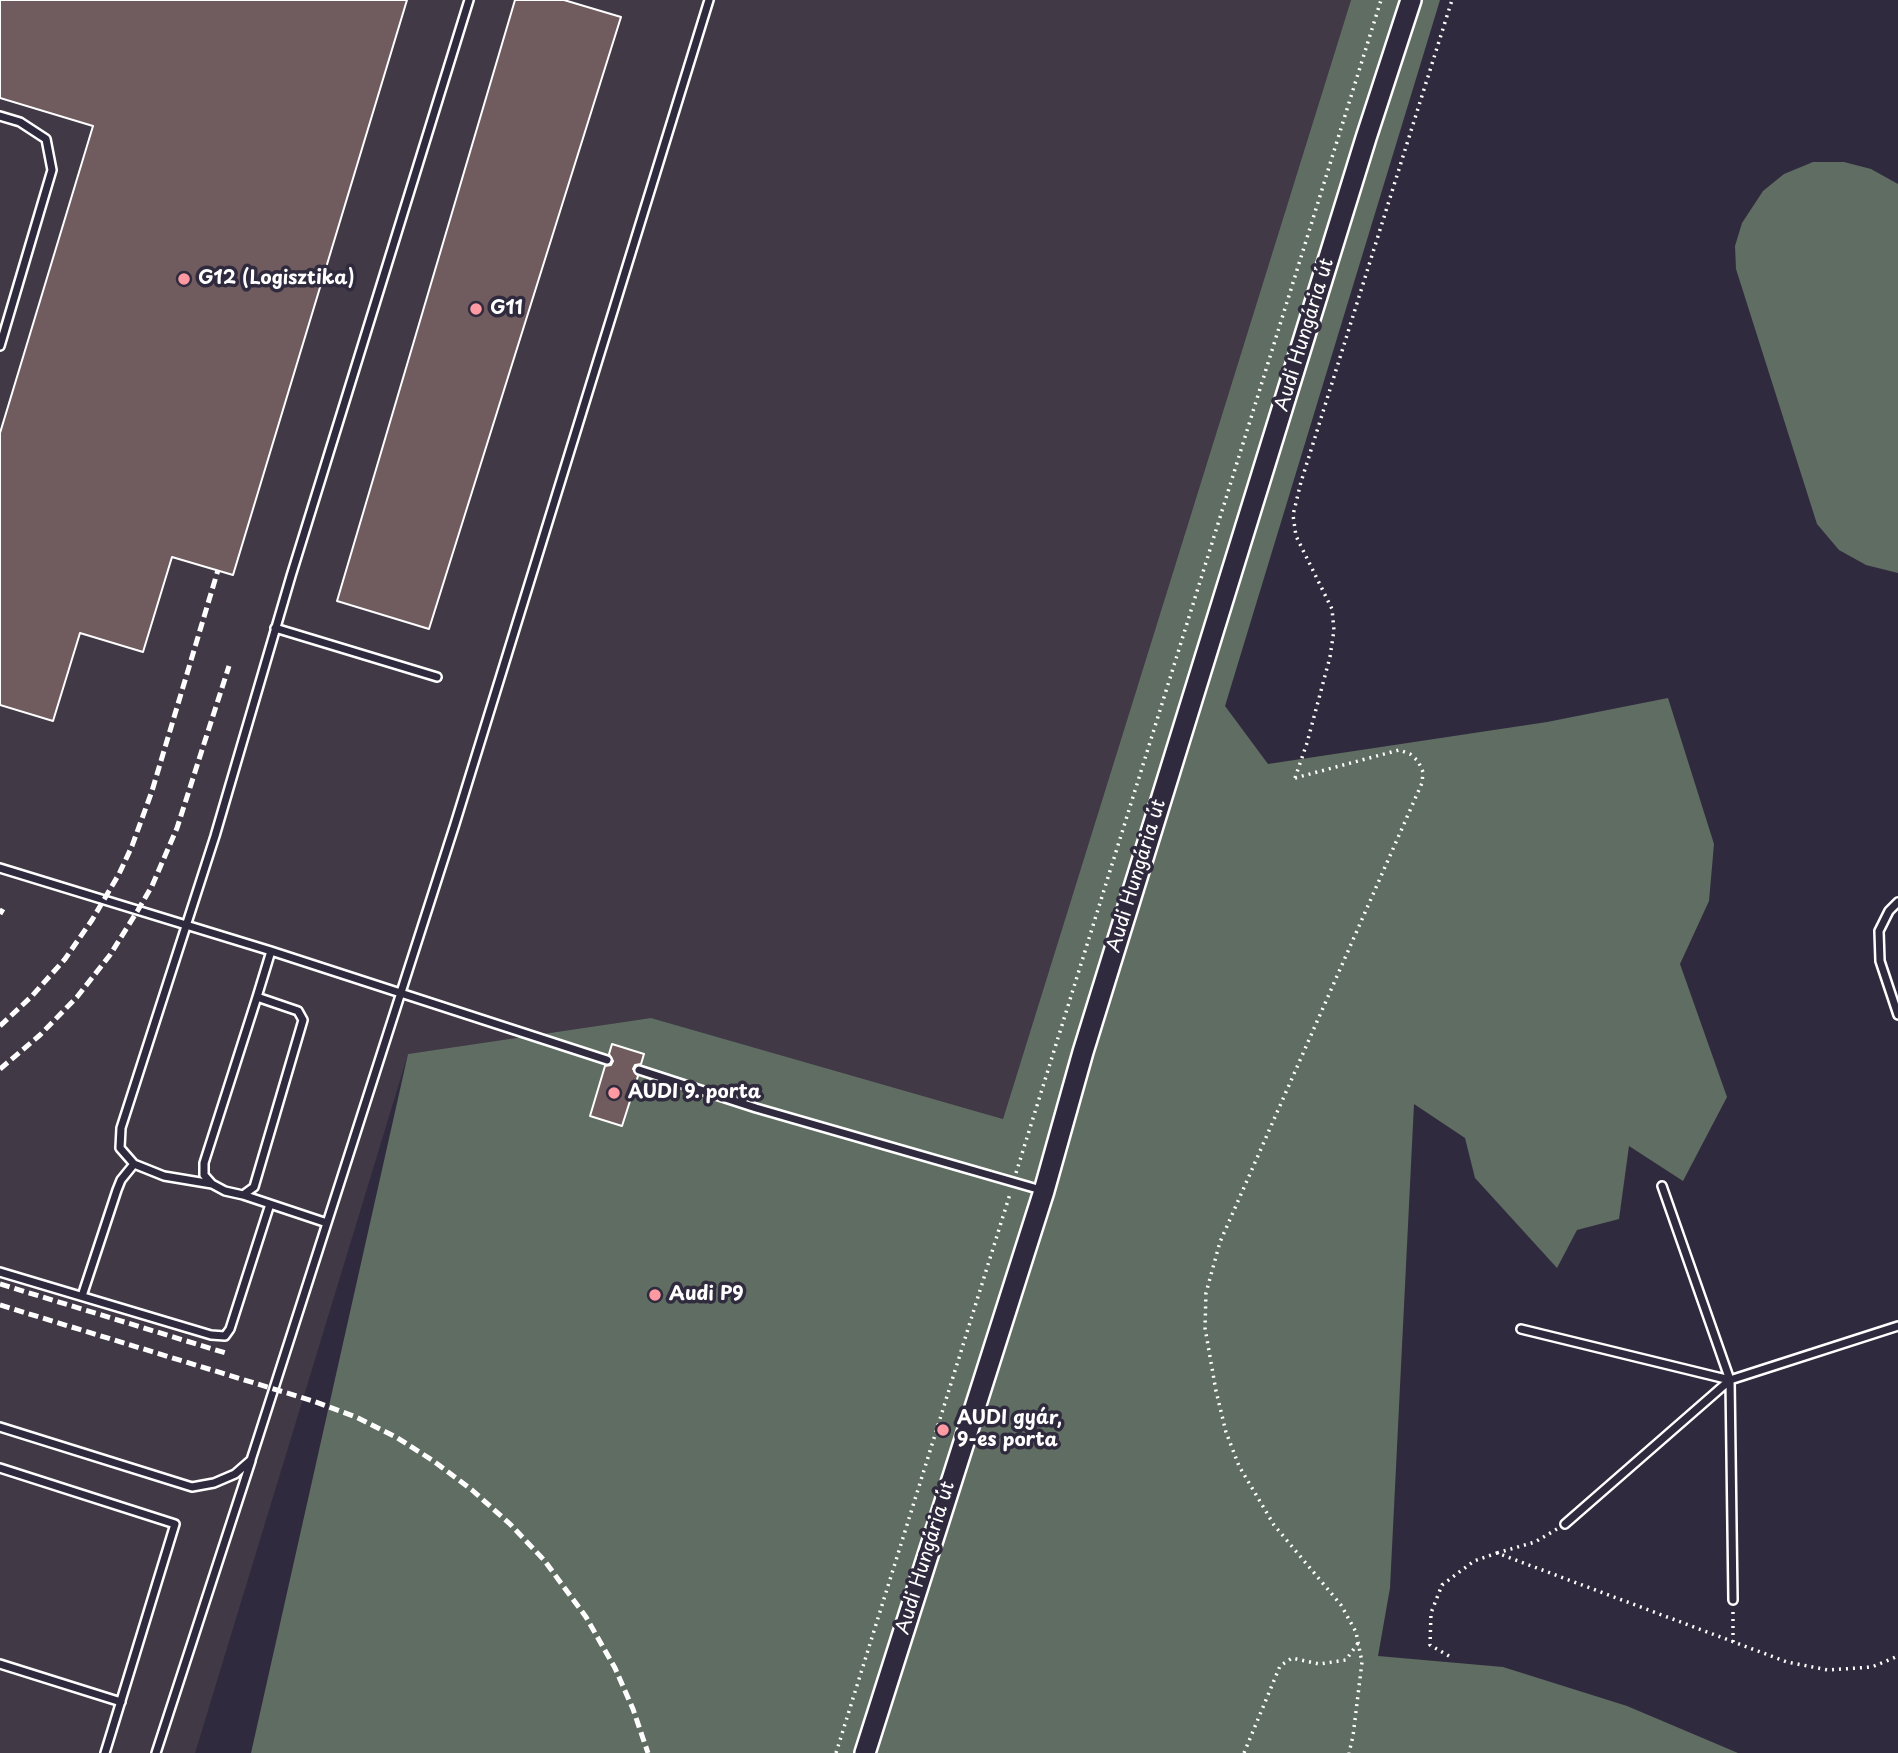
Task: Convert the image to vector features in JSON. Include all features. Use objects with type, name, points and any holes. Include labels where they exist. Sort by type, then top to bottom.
[{"type":"street","name":"Audi Hungária út","points":[[865,1753],[1044,1191],[1087,1039],[1411,0]]},
{"type":"lane","points":[[327,1223],[225,1191],[212,1184],[163,1176],[134,1164],[120,1148],[121,1128],[187,924],[468,0]]},
{"type":"lane","points":[[156,1753],[401,995],[709,0]]},
{"type":"lane","points":[[0,117],[20,122],[46,139],[52,170],[0,346]]},
{"type":"lane","points":[[275,628],[437,677]]},
{"type":"lane","points":[[0,868],[187,924],[607,1060]]},
{"type":"lane","points":[[1898,902],[1889,911],[1879,931],[1880,961],[1898,1016]]},
{"type":"lane","points":[[212,1184],[204,1175],[204,1163],[271,951]]},
{"type":"lane","points":[[243,1195],[254,1187],[303,1020],[298,1011],[257,997]]},
{"type":"lane","points":[[639,1070],[756,1108],[1044,1191]]},
{"type":"lane","points":[[82,1296],[117,1190],[121,1180],[134,1164]]},
{"type":"lane","points":[[1662,1186],[1730,1380],[1733,1600]]},
{"type":"lane","points":[[0,1272],[211,1335],[225,1336],[230,1329],[270,1204]]},
{"type":"lane","points":[[1565,1524],[1730,1380],[1898,1326]]},
{"type":"lane","points":[[1521,1329],[1730,1380]]},
{"type":"lane","points":[[0,1427],[192,1487],[214,1483],[235,1474],[251,1461]]},
{"type":"lane","points":[[0,1468],[176,1524],[105,1753]]},
{"type":"lane","points":[[0,1664],[121,1702]]},
{"type":"path","points":[[836,1753],[1381,0]]},
{"type":"path","points":[[1349,1753],[1362,1662],[1356,1632],[1341,1605],[1274,1525],[1239,1466],[1226,1432],[1216,1391],[1205,1328],[1206,1293],[1220,1242],[1422,783],[1423,772],[1418,761],[1399,750],[1295,778],[1331,657],[1334,630],[1332,609],[1296,536],[1293,515],[1452,0]]},
{"type":"path","points":[[1449,1656],[1430,1645],[1431,1613],[1442,1585],[1474,1561],[1535,1542],[1565,1524]]},
{"type":"path","points":[[1497,1553],[1787,1662],[1828,1670],[1872,1667],[1898,1656]]},
{"type":"path","points":[[1733,1600],[1733,1643]]},
{"type":"path","points":[[1244,1753],[1280,1666],[1292,1658],[1319,1664],[1346,1660],[1358,1643]]},
{"type":"shaded area","points":[[0,0],[1351,0],[1003,1119],[651,1018],[408,1054],[195,1753],[0,1753]]},
{"type":"green space","points":[[1351,0],[1440,0],[1225,706],[1268,764],[1547,722],[1668,698],[1714,844],[1709,901],[1680,964],[1727,1097],[1683,1181],[1629,1146],[1619,1219],[1577,1230],[1557,1268],[1475,1178],[1465,1138],[1414,1104],[1390,1588],[1378,1656],[1503,1667],[1627,1706],[1738,1753],[251,1753],[408,1054],[651,1018],[1003,1119]]},
{"type":"green space","points":[[1813,162],[1844,162],[1871,169],[1898,184],[1898,573],[1866,565],[1839,550],[1817,524],[1736,269],[1735,246],[1742,223],[1763,191],[1784,174]]},
{"type":"building","name":"G12 (Logisztika)","points":[[0,0],[407,0],[233,575],[172,557],[143,652],[80,633],[53,721],[0,705],[0,433],[93,126],[0,98]]},
{"type":"building","name":"G11","points":[[515,0],[564,0],[621,17],[429,629],[337,601]]},
{"type":"building","name":"AUDI 9. porta","points":[[612,1044],[644,1054],[641,1064],[635,1065],[633,1069],[638,1076],[622,1126],[590,1116],[605,1066],[611,1065],[613,1061],[609,1054]]},
{"type":"railway","points":[[0,1026],[65,959],[119,874],[152,791],[218,570]]},
{"type":"railway","points":[[0,1069],[40,1035],[77,997],[110,955],[152,886],[177,828],[229,666]]},
{"type":"railway","points":[[0,914],[3,909]]},
{"type":"railway","points":[[0,1284],[229,1354]]},
{"type":"railway","points":[[0,1305],[313,1401],[356,1417],[396,1437],[432,1460],[472,1490],[510,1524],[544,1560],[586,1617],[615,1668],[648,1753]]},
{"type":"place","name":"G12 (Logisztika)","points":[[184,279]]},
{"type":"place","name":"G11","points":[[476,309]]},
{"type":"place","name":"AUDI 9. porta","points":[[614,1093]]},
{"type":"place","name":"Audi P9","points":[[655,1295]]},
{"type":"place","name":"AUDI gyár, 9-es porta","points":[[943,1430]]}]
